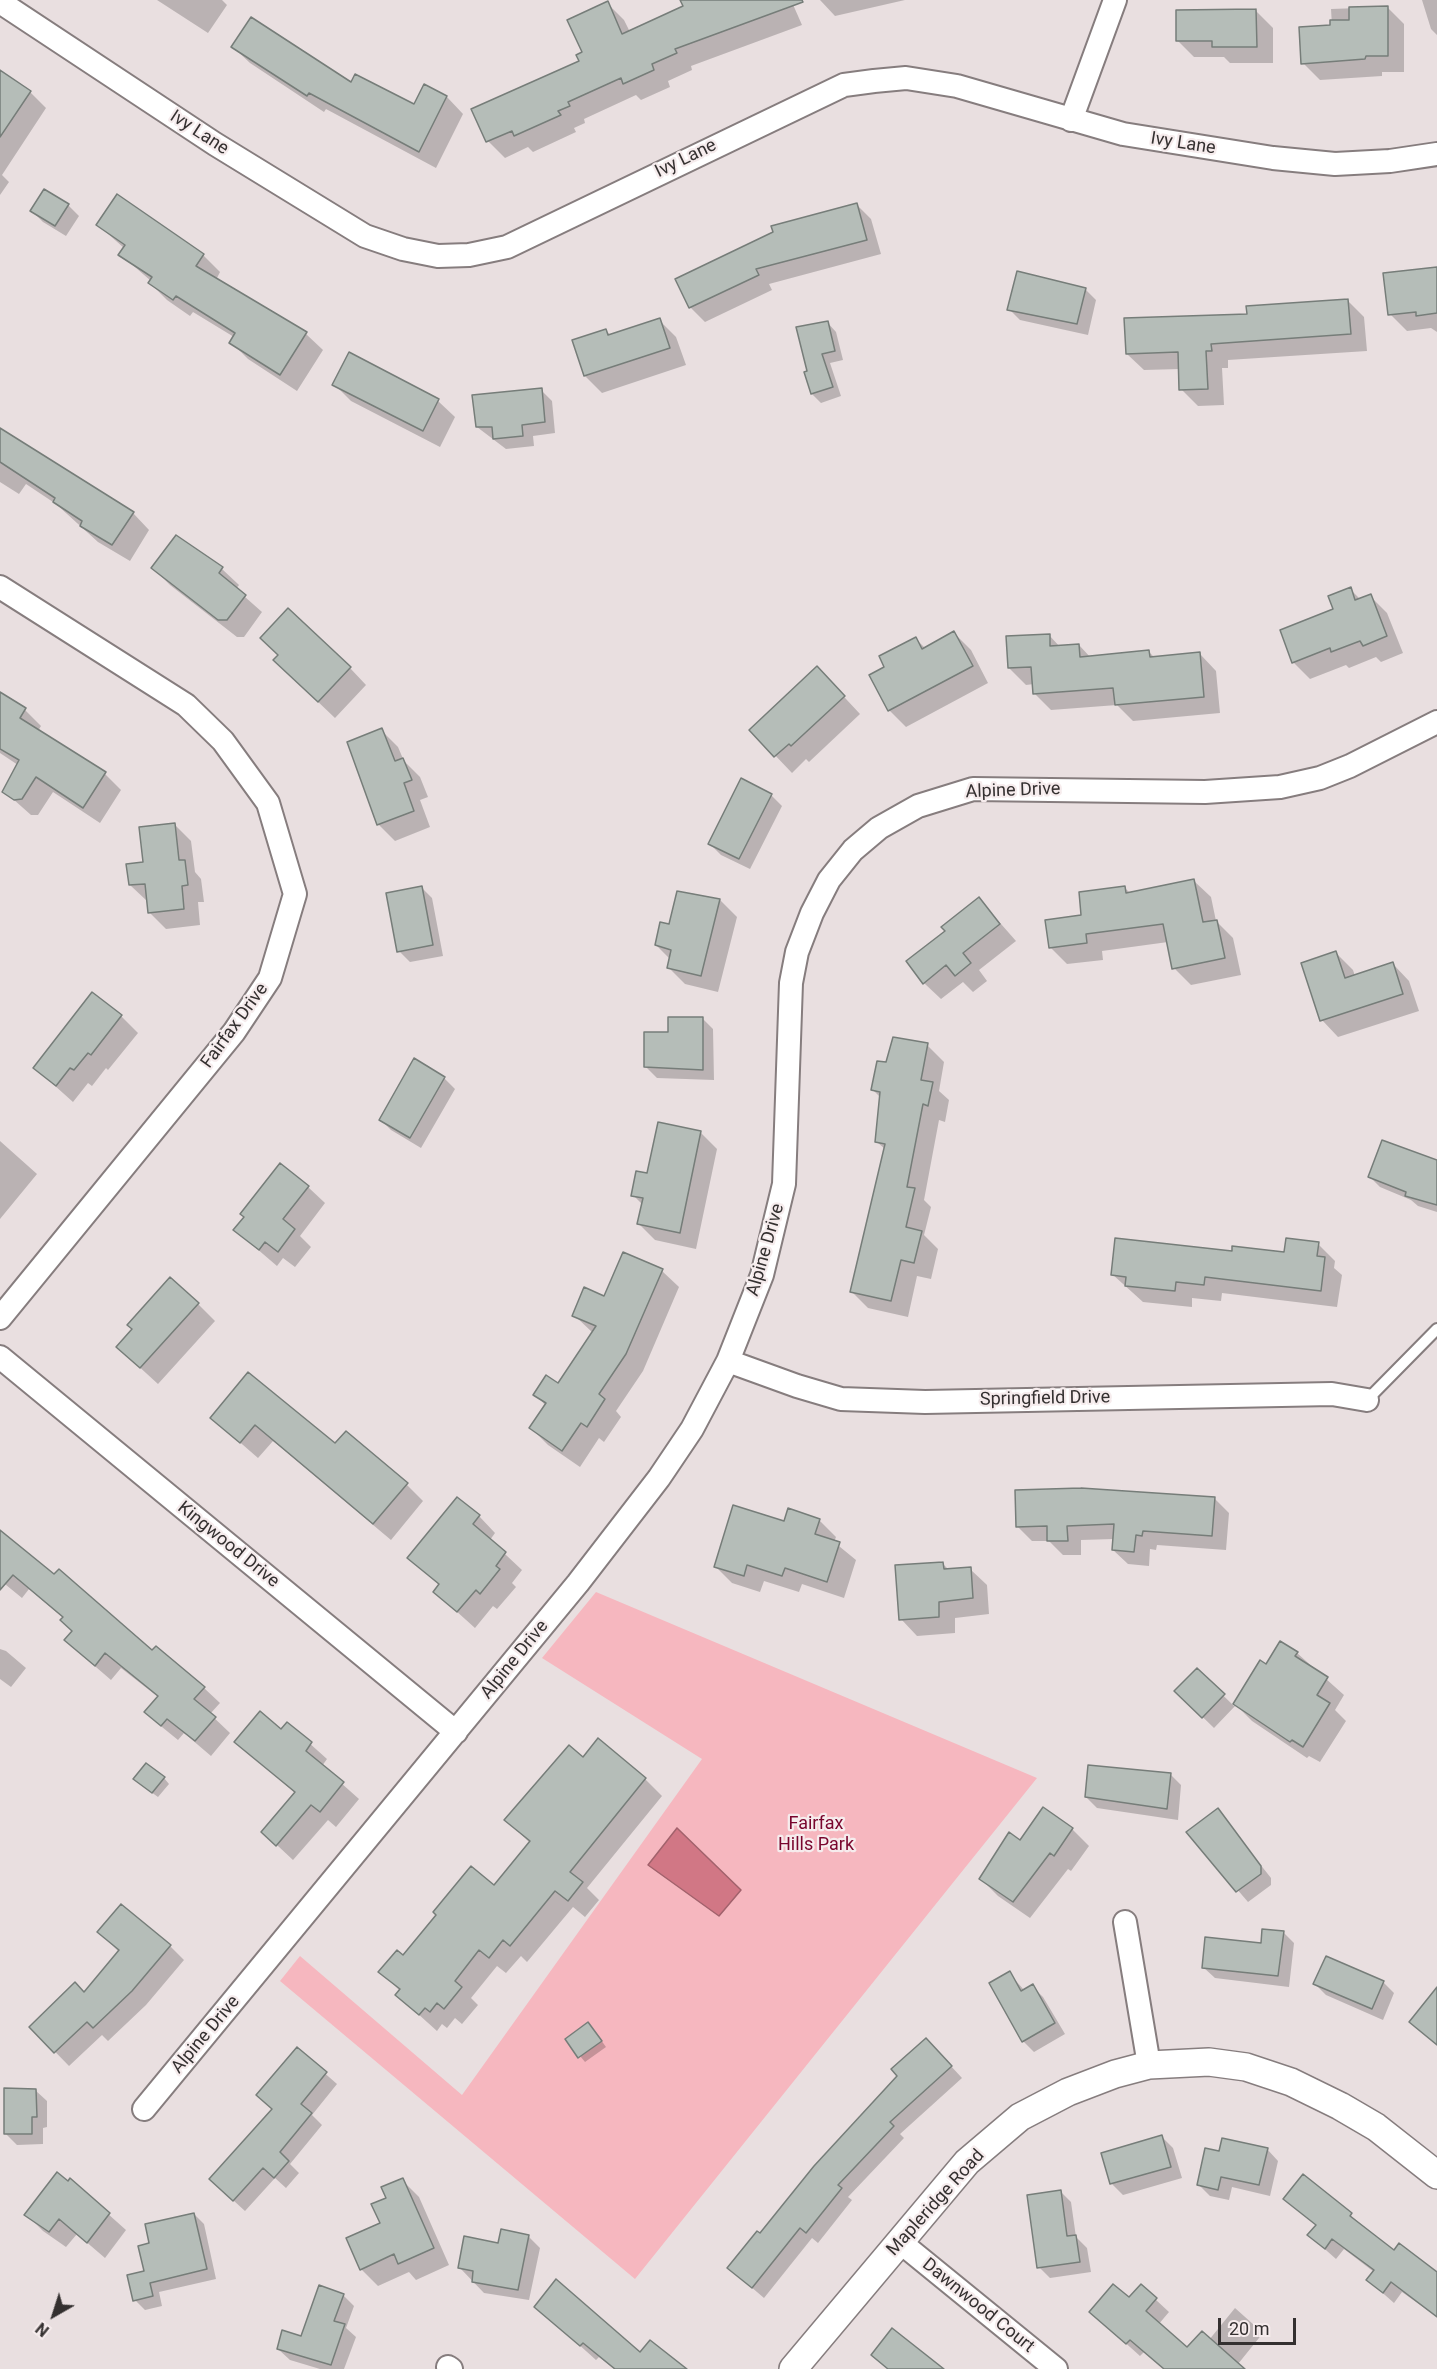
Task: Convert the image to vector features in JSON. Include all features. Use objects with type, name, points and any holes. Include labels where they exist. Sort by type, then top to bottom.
[{"type":"street","points":[[1071,120],[1115,0]]},
{"type":"street","name":"Ivy Lane","points":[[0,2],[215,144],[365,236],[403,249],[438,256],[469,255],[507,247],[844,85],[906,78],[957,86],[1123,134],[1304,161],[1335,164],[1437,154]]},
{"type":"street","name":"Fairfax Drive","points":[[0,587],[186,705],[223,741],[268,803],[295,894],[270,978],[234,1032],[0,1318]]},
{"type":"street","name":"Alpine Drive","points":[[144,2109],[456,1732],[659,1478],[692,1429],[728,1361],[762,1275],[784,1184],[791,983],[797,952],[812,913],[830,880],[853,850],[879,828],[918,806],[973,789],[1205,792],[1280,787],[1320,778],[1350,766],[1437,722]]},
{"type":"street","name":"Kingwood Drive","points":[[0,1357],[456,1732]]},
{"type":"street","name":"Springfield Drive","points":[[728,1361],[841,1399],[1332,1394],[1367,1400]]},
{"type":"street","points":[[1125,1922],[1149,2065]]},
{"type":"street","name":"Mapleridge Road","points":[[793,2369],[967,2162],[1020,2117],[1068,2092],[1115,2074],[1149,2065],[1209,2062],[1246,2067],[1291,2082],[1376,2127],[1437,2175]]},
{"type":"street","name":"Dawnwood Court","points":[[900,2242],[1056,2369]]},
{"type":"lane","points":[[1367,1400],[1437,1329]]},
{"type":"green space","name":"Fairfax Hills Park","points":[[596,1592],[1037,1778],[635,2279],[280,1981],[300,1956],[462,2095],[702,1759],[542,1658]]},
{"type":"shaded area","points":[[677,1828],[741,1890],[719,1916],[648,1865]]},
{"type":"building","points":[[680,0],[802,0],[803,2],[675,49],[677,53],[652,64],[654,70],[623,84],[621,78],[568,102],[570,106],[558,111],[561,115],[514,136],[512,131],[486,142],[471,109],[579,61],[576,55],[582,52],[567,20],[608,1],[622,34],[683,6]]},
{"type":"building","points":[[1388,6],[1388,56],[1366,56],[1365,59],[1301,64],[1299,27],[1330,25],[1330,20],[1349,20],[1349,7]]},
{"type":"building","points":[[1256,9],[1257,47],[1212,47],[1212,41],[1176,41],[1176,10]]},
{"type":"building","points":[[251,17],[351,82],[355,74],[414,104],[424,84],[447,96],[419,152],[309,93],[307,96],[231,47]]},
{"type":"building","points":[[0,70],[31,91],[0,137]]},
{"type":"building","points":[[44,189],[69,204],[55,226],[30,211]]},
{"type":"building","points":[[117,194],[204,254],[196,266],[307,332],[280,375],[229,343],[235,333],[176,296],[173,300],[148,283],[152,277],[118,255],[125,245],[96,225]]},
{"type":"building","points":[[857,203],[867,240],[756,269],[759,275],[689,308],[675,279],[773,232],[771,226]]},
{"type":"building","points":[[1437,267],[1437,313],[1416,316],[1416,312],[1388,315],[1383,273]]},
{"type":"building","points":[[1017,271],[1086,288],[1077,324],[1007,310]]},
{"type":"building","points":[[1348,299],[1351,334],[1211,344],[1212,351],[1206,351],[1208,389],[1179,390],[1178,352],[1126,354],[1124,318],[1247,314],[1246,306]]},
{"type":"building","points":[[660,318],[670,348],[584,376],[572,340],[606,329],[608,335]]},
{"type":"building","points":[[828,321],[835,351],[822,354],[833,387],[811,394],[804,372],[807,371],[796,327]]},
{"type":"building","points":[[349,352],[439,399],[423,431],[332,385]]},
{"type":"building","points":[[542,388],[545,422],[522,425],[523,436],[493,439],[492,427],[476,427],[472,395]]},
{"type":"building","points":[[0,428],[134,512],[112,545],[80,526],[82,521],[53,502],[55,498],[0,462]]},
{"type":"building","points":[[176,535],[223,567],[219,573],[246,595],[227,620],[218,620],[151,568]]},
{"type":"building","points":[[1351,587],[1355,600],[1371,594],[1387,636],[1363,646],[1360,641],[1331,652],[1330,648],[1292,663],[1280,630],[1333,609],[1328,596]]},
{"type":"building","points":[[288,608],[351,667],[318,702],[273,660],[278,655],[260,638]]},
{"type":"building","points":[[954,631],[973,666],[888,711],[869,675],[884,667],[879,656],[916,637],[922,649]]},
{"type":"building","points":[[1050,634],[1050,646],[1079,644],[1080,657],[1149,650],[1150,657],[1200,652],[1204,697],[1115,705],[1113,688],[1033,694],[1031,667],[1008,668],[1006,636]]},
{"type":"building","points":[[817,666],[845,696],[791,746],[789,744],[774,757],[749,730]]},
{"type":"building","points":[[0,692],[26,708],[20,718],[106,772],[83,808],[36,777],[22,799],[14,800],[2,792],[19,760],[0,749]]},
{"type":"building","points":[[382,728],[395,761],[403,758],[412,780],[404,783],[414,811],[377,825],[347,742]]},
{"type":"building","points":[[741,778],[772,794],[739,859],[708,844]]},
{"type":"building","points":[[175,823],[179,860],[185,860],[188,885],[182,886],[184,909],[148,913],[145,884],[129,885],[126,864],[143,862],[139,827]]},
{"type":"building","points":[[1194,879],[1203,922],[1217,920],[1225,958],[1172,969],[1163,924],[1086,934],[1087,943],[1049,948],[1045,920],[1081,915],[1079,892],[1125,886],[1126,893]]},
{"type":"building","points":[[422,886],[433,945],[397,952],[386,893]]},
{"type":"building","points":[[677,891],[720,899],[701,976],[667,968],[671,950],[655,945],[660,922],[669,924]]},
{"type":"building","points":[[979,897],[1000,924],[963,953],[971,963],[955,976],[946,965],[923,984],[906,961],[945,931],[941,927]]},
{"type":"building","points":[[1336,951],[1345,978],[1393,962],[1403,994],[1320,1021],[1301,963]]},
{"type":"building","points":[[92,992],[122,1015],[91,1055],[88,1053],[74,1070],[70,1068],[56,1086],[33,1068]]},
{"type":"building","points":[[668,1017],[703,1017],[703,1070],[644,1067],[644,1032],[668,1032]]},
{"type":"building","points":[[893,1037],[928,1043],[921,1080],[933,1082],[928,1106],[923,1104],[907,1187],[915,1188],[906,1227],[922,1231],[914,1263],[901,1260],[891,1301],[850,1292],[885,1144],[875,1142],[880,1092],[871,1090],[877,1061],[886,1062]]},
{"type":"building","points":[[414,1058],[445,1077],[410,1138],[379,1120]]},
{"type":"building","points":[[658,1122],[701,1131],[680,1233],[637,1224],[643,1198],[631,1196],[636,1171],[647,1173]]},
{"type":"building","points":[[1382,1140],[1437,1160],[1437,1205],[1405,1196],[1406,1192],[1368,1177]]},
{"type":"building","points":[[280,1163],[309,1186],[283,1219],[295,1229],[278,1252],[265,1242],[259,1250],[233,1230],[244,1217],[240,1214]]},
{"type":"building","points":[[1115,1238],[1232,1251],[1232,1246],[1284,1252],[1286,1238],[1319,1242],[1317,1256],[1325,1257],[1321,1291],[1205,1277],[1204,1285],[1176,1282],[1175,1291],[1125,1286],[1126,1277],[1111,1275]]},
{"type":"building","points":[[623,1252],[663,1269],[626,1354],[599,1394],[605,1399],[587,1427],[581,1423],[562,1451],[529,1428],[546,1403],[533,1395],[546,1375],[558,1383],[596,1326],[572,1316],[584,1287],[604,1296]]},
{"type":"building","points":[[170,1277],[199,1303],[140,1368],[116,1347],[132,1329],[127,1325]]},
{"type":"building","points":[[248,1372],[335,1443],[346,1431],[408,1483],[373,1524],[255,1425],[240,1443],[210,1418]]},
{"type":"building","points":[[1081,1488],[1215,1497],[1212,1536],[1143,1531],[1142,1536],[1136,1535],[1134,1552],[1112,1550],[1114,1524],[1067,1526],[1068,1541],[1047,1541],[1047,1526],[1016,1527],[1015,1490]]},
{"type":"building","points":[[457,1497],[480,1515],[473,1524],[506,1552],[496,1566],[500,1569],[480,1594],[476,1590],[457,1612],[433,1592],[439,1584],[407,1558]]},
{"type":"building","points":[[733,1505],[784,1521],[788,1508],[820,1519],[815,1534],[840,1542],[827,1582],[785,1568],[782,1576],[747,1565],[744,1576],[714,1567]]},
{"type":"building","points":[[0,1530],[54,1574],[59,1569],[152,1650],[156,1646],[205,1687],[194,1699],[216,1717],[195,1741],[167,1719],[161,1726],[144,1712],[158,1696],[105,1653],[95,1666],[64,1640],[72,1631],[60,1620],[63,1617],[13,1575],[0,1590]]},
{"type":"building","points":[[943,1562],[944,1569],[971,1567],[973,1598],[939,1602],[939,1617],[899,1620],[895,1565]]},
{"type":"building","points":[[1280,1641],[1298,1652],[1295,1656],[1328,1677],[1317,1695],[1330,1703],[1303,1747],[1292,1740],[1290,1742],[1233,1704],[1260,1660],[1266,1664]]},
{"type":"building","points":[[1197,1668],[1225,1694],[1202,1718],[1174,1691]]},
{"type":"building","points":[[260,1711],[281,1729],[287,1722],[312,1742],[306,1751],[344,1782],[320,1812],[311,1805],[276,1846],[261,1832],[295,1792],[234,1742]]},
{"type":"building","points":[[598,1738],[646,1778],[570,1872],[583,1882],[568,1901],[555,1891],[510,1946],[503,1940],[489,1958],[479,1950],[455,1981],[462,1987],[444,2009],[437,2003],[430,2012],[425,2008],[419,2015],[395,1995],[400,1989],[378,1972],[397,1950],[403,1955],[436,1915],[433,1912],[471,1866],[494,1885],[530,1841],[504,1820],[569,1745],[583,1757]]},
{"type":"building","points":[[146,1763],[165,1777],[152,1793],[133,1779]]},
{"type":"building","points":[[1088,1765],[1171,1773],[1167,1809],[1085,1797]]},
{"type":"building","points":[[1043,1807],[1073,1828],[1054,1856],[1050,1853],[1013,1902],[979,1879],[1009,1832],[1020,1840]]},
{"type":"building","points":[[1218,1808],[1261,1866],[1261,1874],[1236,1892],[1186,1832]]},
{"type":"building","points":[[121,1904],[171,1945],[132,1991],[93,2028],[87,2022],[54,2053],[29,2027],[75,1982],[84,1992],[119,1950],[97,1932]]},
{"type":"building","points":[[1262,1929],[1284,1931],[1278,1976],[1202,1968],[1205,1937],[1261,1943]]},
{"type":"building","points":[[1326,1956],[1384,1981],[1372,2009],[1313,1984]]},
{"type":"building","points":[[1010,1971],[1021,1991],[1033,1984],[1055,2023],[1022,2042],[989,1983]]},
{"type":"building","points":[[1437,1987],[1437,2045],[1409,2022]]},
{"type":"building","points":[[588,2022],[602,2041],[578,2058],[565,2039]]},
{"type":"building","points":[[926,2038],[952,2066],[890,2122],[894,2126],[838,2185],[842,2188],[806,2233],[800,2228],[752,2288],[727,2268],[757,2231],[760,2233],[814,2166],[897,2076],[891,2069]]},
{"type":"building","points":[[297,2047],[327,2072],[301,2104],[312,2113],[280,2152],[289,2161],[274,2178],[263,2168],[233,2201],[209,2179],[272,2109],[256,2095]]},
{"type":"building","points":[[4,2088],[36,2089],[37,2117],[32,2117],[32,2134],[4,2134]]},
{"type":"building","points":[[1162,2135],[1171,2167],[1110,2184],[1101,2153]]},
{"type":"building","points":[[1222,2138],[1268,2148],[1259,2185],[1221,2177],[1218,2190],[1197,2185],[1205,2148],[1219,2151]]},
{"type":"building","points":[[57,2172],[68,2181],[70,2178],[110,2213],[87,2243],[59,2219],[49,2232],[24,2215]]},
{"type":"building","points":[[1303,2174],[1352,2213],[1350,2216],[1394,2250],[1399,2243],[1437,2272],[1437,2317],[1391,2282],[1383,2293],[1366,2280],[1374,2270],[1332,2239],[1325,2249],[1307,2235],[1316,2225],[1283,2199]]},
{"type":"building","points":[[403,2178],[434,2248],[398,2264],[394,2254],[360,2270],[346,2238],[380,2223],[371,2204],[386,2198],[381,2187]]},
{"type":"building","points":[[1061,2190],[1067,2236],[1076,2235],[1080,2262],[1037,2268],[1027,2195]]},
{"type":"building","points":[[194,2213],[207,2269],[150,2283],[153,2296],[133,2301],[127,2275],[144,2271],[138,2246],[149,2243],[145,2224]]},
{"type":"building","points":[[501,2229],[529,2235],[518,2290],[472,2282],[473,2271],[458,2268],[464,2236],[498,2243]]},
{"type":"building","points":[[556,2279],[640,2352],[650,2340],[687,2369],[615,2369],[583,2343],[580,2346],[534,2307]]},
{"type":"building","points":[[1113,2284],[1129,2297],[1141,2284],[1157,2298],[1146,2311],[1187,2347],[1202,2331],[1245,2369],[1164,2369],[1130,2340],[1126,2344],[1089,2312]]},
{"type":"building","points":[[319,2285],[344,2294],[334,2321],[345,2324],[331,2365],[277,2349],[282,2330],[301,2336]]},
{"type":"building","points":[[892,2328],[944,2369],[888,2369],[871,2355]]}]
